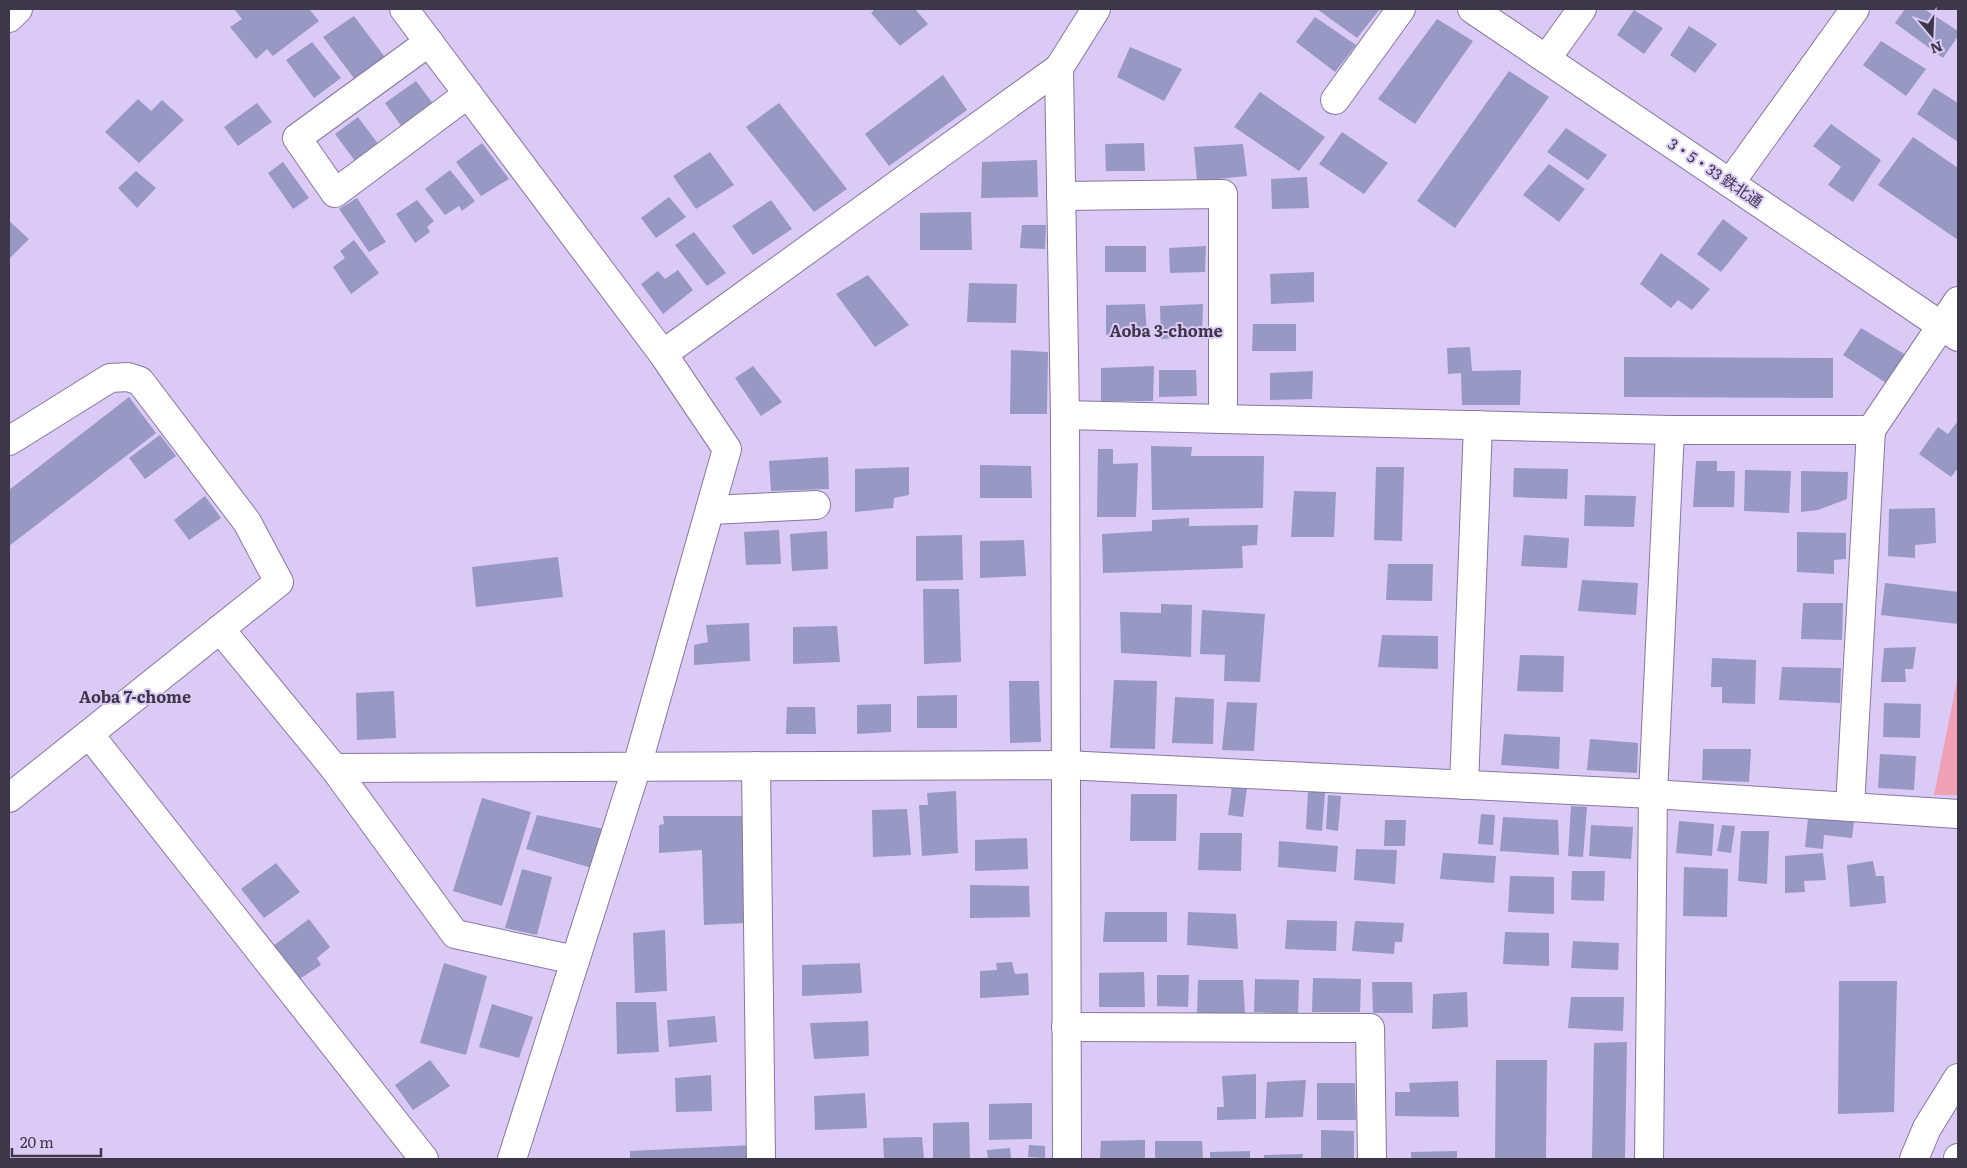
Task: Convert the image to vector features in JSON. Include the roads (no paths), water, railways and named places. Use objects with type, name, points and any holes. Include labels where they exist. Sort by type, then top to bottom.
[{"type":"street","points":[[9,18],[18,9]]},
{"type":"street","points":[[404,9],[663,354],[727,450],[637,766],[512,1159]]},
{"type":"street","points":[[663,354],[1059,68],[1096,9]]},
{"type":"street","points":[[1335,100],[1401,9]]},
{"type":"street","name":"3・5・33 鉄北通","points":[[1472,9],[1950,332]]},
{"type":"street","points":[[1546,59],[1582,9]]},
{"type":"street","points":[[1730,183],[1854,9]]},
{"type":"street","points":[[429,42],[297,138],[335,193],[468,94]]},
{"type":"street","points":[[1059,68],[1065,415],[1067,1159]]},
{"type":"street","points":[[1061,196],[1223,194],[1223,419]]},
{"type":"street","points":[[1850,807],[1871,430],[1950,332],[1958,301]]},
{"type":"street","points":[[9,441],[110,378],[128,377],[140,381],[248,522],[279,582],[9,798]]},
{"type":"street","points":[[1065,415],[1670,430],[1871,430]]},
{"type":"street","points":[[1464,785],[1478,425]]},
{"type":"street","points":[[1650,1159],[1653,794],[1670,430]]},
{"type":"street","points":[[710,510],[816,506]]},
{"type":"street","points":[[220,629],[334,768],[455,934],[576,960]]},
{"type":"street","points":[[89,734],[424,1159]]},
{"type":"street","points":[[334,768],[1065,765],[1653,794],[1958,814]]},
{"type":"street","points":[[756,766],[761,1159]]},
{"type":"street","points":[[1066,1027],[1370,1028],[1372,1159]]},
{"type":"street","points":[[1914,1159],[1927,1128],[1958,1078]]},
{"type":"district","name":"Aoba 3-chome","points":[[1166,331]]},
{"type":"district","name":"Aoba 7-chome","points":[[135,697]]}]
